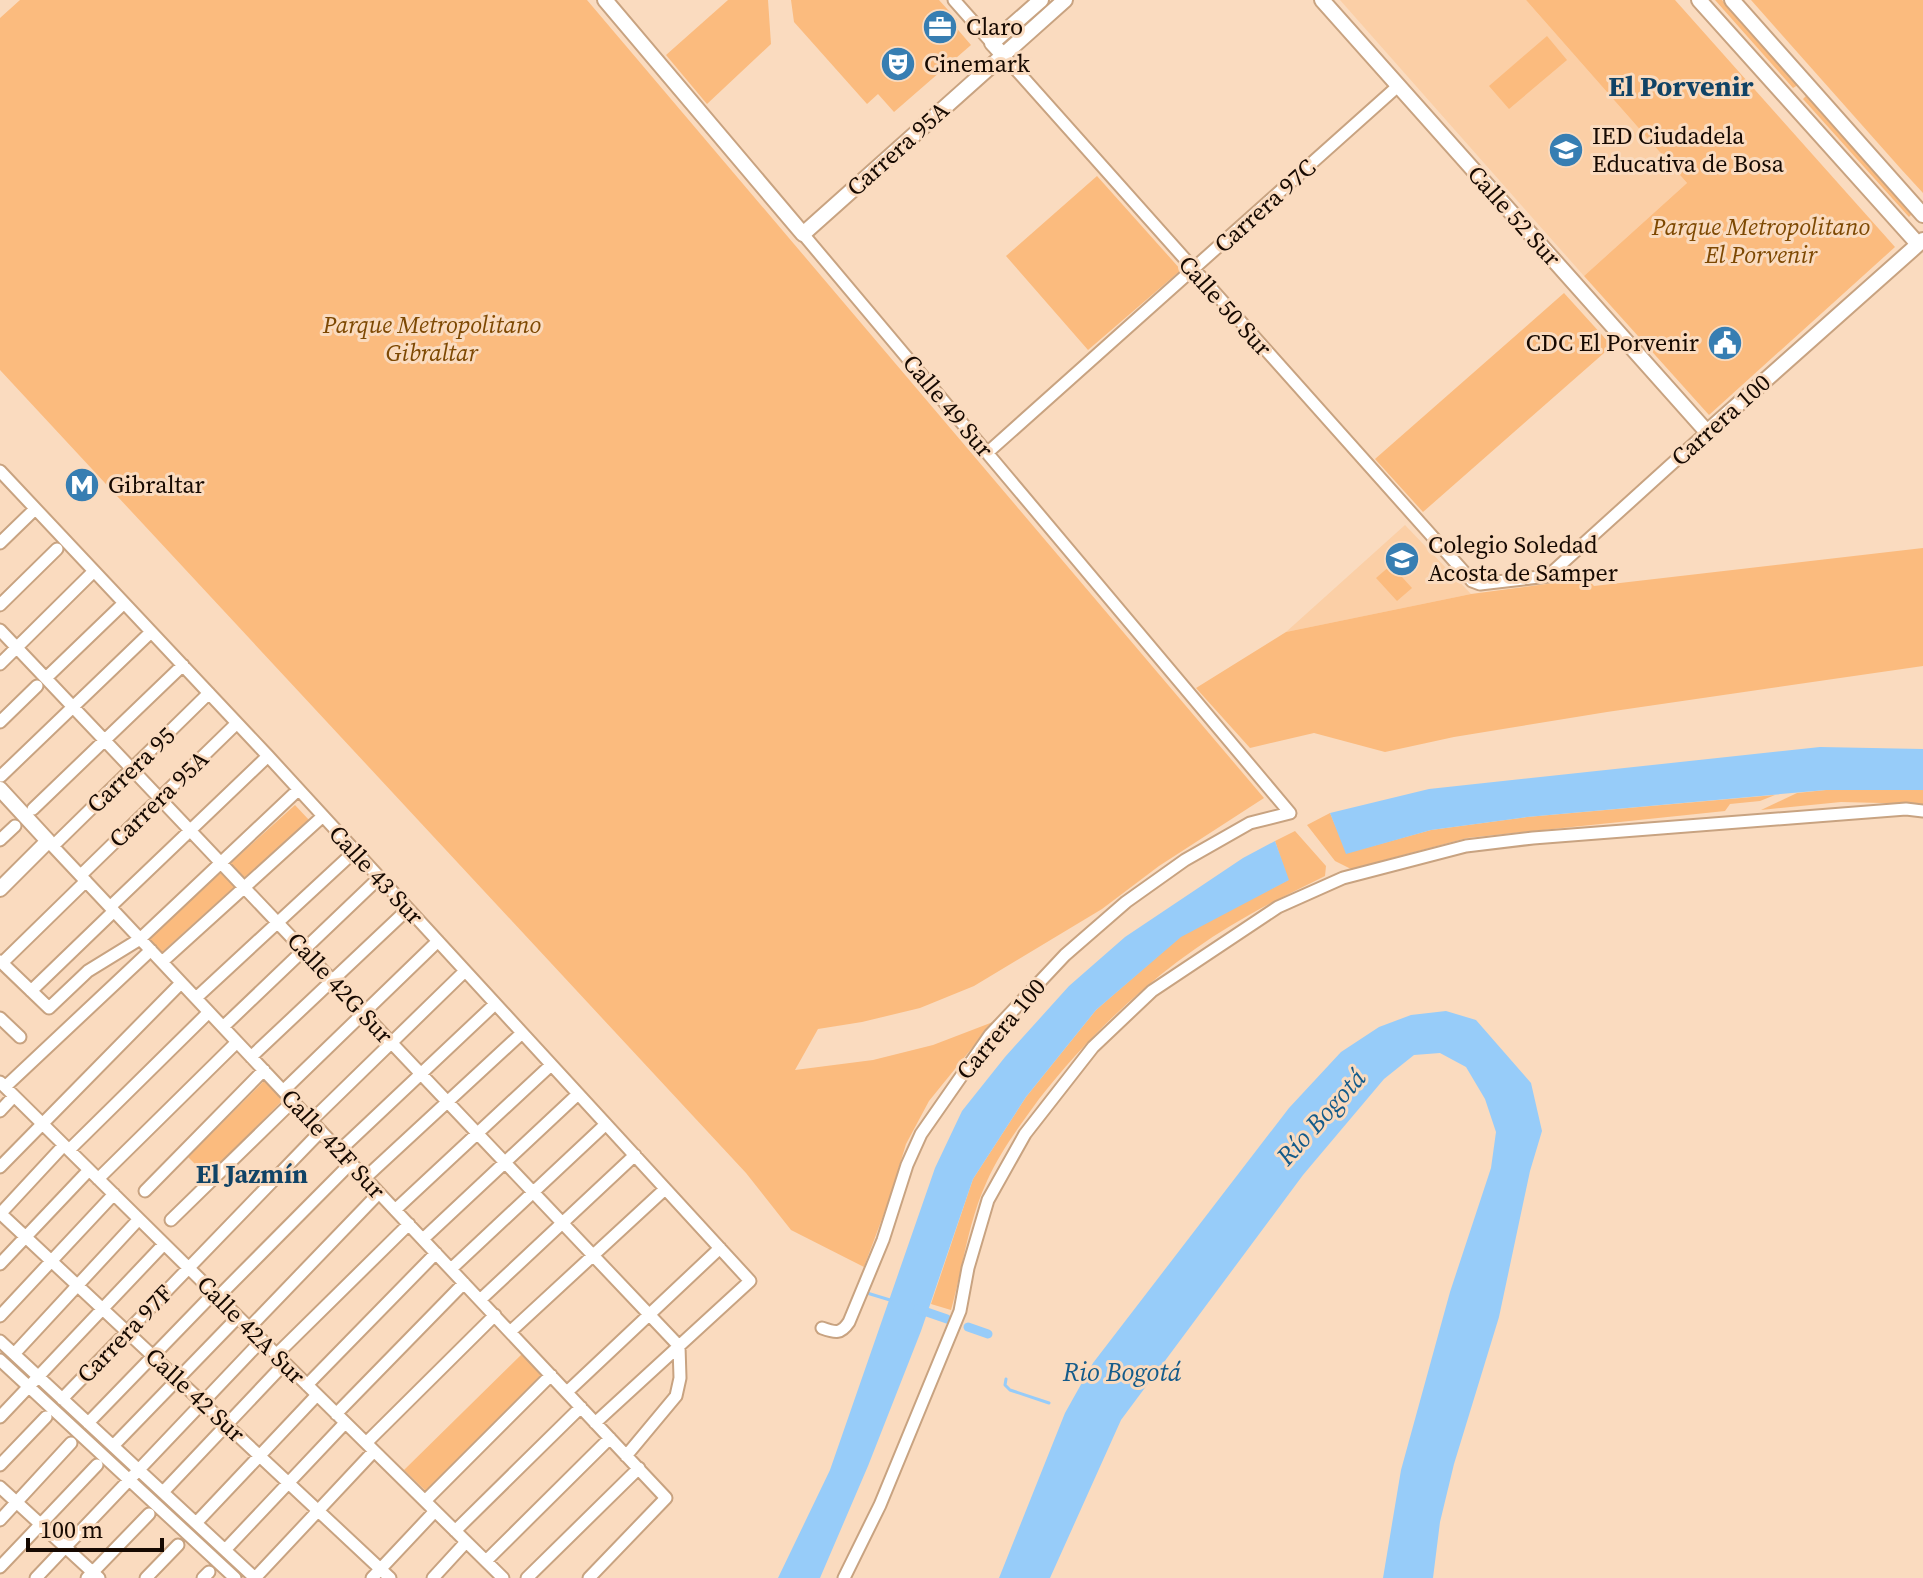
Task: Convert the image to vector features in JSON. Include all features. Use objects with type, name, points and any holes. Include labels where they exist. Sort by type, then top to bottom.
[{"type":"street","name":"Calle 49 Sur","points":[[605,0],[1290,813]]},
{"type":"street","name":"Calle 50 Sur","points":[[954,0],[1472,581],[1480,584],[1511,581]]},
{"type":"street","points":[[992,43],[1041,0]]},
{"type":"street","name":"Carrera 95A","points":[[803,234],[1065,0]]},
{"type":"street","name":"Calle 52 Sur","points":[[1322,0],[1707,432]]},
{"type":"street","points":[[1699,0],[1921,245]]},
{"type":"street","points":[[1732,0],[1923,215]]},
{"type":"street","name":"Carrera 97C","points":[[987,453],[1398,86]]},
{"type":"street","name":"Carrera 100","points":[[1511,581],[1541,578],[1554,572],[1707,432],[1921,245]]},
{"type":"street","name":"Calle 43 Sur","points":[[2,477],[268,756],[750,1281],[679,1346]]},
{"type":"street","points":[[0,543],[35,509]]},
{"type":"street","points":[[0,605],[57,549]]},
{"type":"street","points":[[0,664],[94,571]]},
{"type":"street","points":[[0,722],[124,603]]},
{"type":"street","name":"Calle 42G Sur","points":[[0,630],[41,682],[74,707],[679,1346]]},
{"type":"street","points":[[1,783],[151,632]]},
{"type":"street","points":[[33,809],[183,665]]},
{"type":"street","name":"Carrera 95","points":[[0,889],[132,769],[209,693]]},
{"type":"street","name":"Carrera 95A","points":[[1,962],[160,797],[237,723]]},
{"type":"street","points":[[31,991],[268,756]]},
{"type":"street","name":"Calle 42F Sur","points":[[1,783],[51,844],[666,1498],[589,1578]]},
{"type":"street","points":[[1,962],[49,1008],[88,971],[140,939],[220,860],[298,790]]},
{"type":"street","points":[[844,1578],[880,1505],[960,1311],[968,1268],[988,1200],[1025,1134],[1093,1047],[1152,991],[1278,907],[1343,878],[1466,846],[1875,811],[1923,811]]},
{"type":"street","name":"Carrera 100","points":[[822,1328],[836,1333],[843,1331],[849,1322],[883,1240],[907,1165],[921,1134],[990,1035],[1065,955],[1126,902],[1185,860],[1250,823],[1290,813]]},
{"type":"street","points":[[162,962],[323,816]]},
{"type":"street","points":[[0,840],[15,826]]},
{"type":"street","points":[[196,998],[355,851]]},
{"type":"street","points":[[223,1027],[379,878]]},
{"type":"street","points":[[251,1057],[408,909]]},
{"type":"street","points":[[283,1091],[438,941]]},
{"type":"street","points":[[0,1111],[6,1088],[151,950]]},
{"type":"street","points":[[311,1121],[465,971]]},
{"type":"street","points":[[0,1167],[181,983]]},
{"type":"street","points":[[339,1151],[495,1004]]},
{"type":"street","points":[[0,1213],[209,1012]]},
{"type":"street","points":[[0,1018],[20,1037]]},
{"type":"street","points":[[365,1178],[522,1033]]},
{"type":"street","points":[[98,1179],[237,1042]]},
{"type":"street","points":[[395,1210],[551,1065]]},
{"type":"street","points":[[145,1191],[264,1070]]},
{"type":"street","name":"Calle 42A Sur","points":[[6,1088],[486,1561],[496,1576]]},
{"type":"street","points":[[423,1239],[578,1094]]},
{"type":"street","points":[[171,1220],[293,1101]]},
{"type":"street","points":[[451,1269],[606,1124]]},
{"type":"street","name":"Carrera 97F","points":[[62,1399],[321,1131]]},
{"type":"street","points":[[480,1300],[635,1155]]},
{"type":"street","points":[[88,1423],[351,1163]]},
{"type":"street","points":[[0,1264],[89,1170]]},
{"type":"street","points":[[510,1332],[665,1189]]},
{"type":"street","points":[[249,1328],[379,1193]]},
{"type":"street","points":[[0,1316],[114,1194]]},
{"type":"street","name":"Calle 42 Sur","points":[[0,1213],[289,1483],[381,1575]]},
{"type":"street","points":[[14,1354],[139,1219]]},
{"type":"street","points":[[163,1492],[227,1425],[281,1359],[409,1224]]},
{"type":"street","points":[[0,1417],[164,1244]]},
{"type":"street","points":[[567,1392],[720,1248]]},
{"type":"street","points":[[307,1385],[436,1253]]},
{"type":"street","points":[[225,1550],[289,1483],[341,1418],[464,1283]]},
{"type":"street","points":[[0,1341],[255,1578],[318,1511],[370,1447],[495,1315]]},
{"type":"street","points":[[113,1446],[238,1317]]},
{"type":"street","points":[[36,1578],[262,1340]]},
{"type":"street","points":[[595,1423],[679,1346]]},
{"type":"street","points":[[626,1456],[676,1396],[680,1378],[679,1346]]},
{"type":"street","points":[[0,1360],[235,1578]]},
{"type":"street","points":[[425,1501],[551,1375]]},
{"type":"street","points":[[196,1523],[317,1395]]},
{"type":"street","points":[[455,1531],[581,1407]]},
{"type":"street","points":[[0,1465],[46,1417]]},
{"type":"street","points":[[486,1561],[610,1438]]},
{"type":"street","points":[[0,1520],[71,1443]]},
{"type":"street","points":[[0,1567],[97,1465]]},
{"type":"street","points":[[527,1578],[639,1468]]},
{"type":"street","points":[[0,1487],[93,1576],[149,1514]]},
{"type":"street","points":[[381,1575],[435,1511]]},
{"type":"street","points":[[433,1578],[466,1542]]},
{"type":"street","points":[[146,1578],[178,1545]]},
{"type":"shaded area","name":"IED Ciudadela Educativa de Bosa","points":[[1340,0],[1526,0],[1687,183],[1584,276]]},
{"type":"shaded area","name":"Colegio Soledad Acosta de Samper","points":[[1405,525],[1471,594],[1286,632]]},
{"type":"green space","name":"Parque Metropolitano Gibraltar","points":[[20,0],[587,0],[1264,798],[1159,866],[1102,909],[974,986],[920,1008],[818,1029],[795,1070],[873,1060],[933,1045],[993,1022],[929,1101],[906,1144],[864,1267],[791,1230],[746,1173],[0,370],[0,18]]},
{"type":"green space","points":[[728,0],[768,0],[771,44],[707,104],[666,55]]},
{"type":"green space","points":[[791,0],[939,0],[957,20],[953,24],[971,45],[894,112],[878,94],[867,104],[794,22]]},
{"type":"green space","name":"Parque Metropolitano El Porvenir","points":[[1526,0],[1675,0],[1895,247],[1709,415],[1584,276],[1687,183]]},
{"type":"green space","points":[[1715,0],[1722,0],[1798,85],[1793,88]]},
{"type":"green space","name":"Parque Metropolitano El Porvenir","points":[[1751,0],[1923,0],[1923,193],[1901,169]]},
{"type":"green space","points":[[1547,36],[1567,60],[1509,109],[1489,86]]},
{"type":"green space","points":[[1807,95],[1913,213],[1909,217],[1803,99]]},
{"type":"green space","points":[[1097,176],[1181,270],[1088,350],[1006,256]]},
{"type":"green space","points":[[1564,293],[1612,346],[1423,512],[1375,459]]},
{"type":"green space","points":[[1923,548],[1923,666],[1607,712],[1454,737],[1385,752],[1314,733],[1250,748],[1196,688],[1286,632],[1471,594],[1554,583],[1579,569],[1594,586]]},
{"type":"green space","points":[[1391,565],[1412,588],[1397,601],[1376,578]]},
{"type":"green space","points":[[1923,790],[1923,804],[1841,802],[1761,810],[1797,793]]},
{"type":"green space","points":[[1775,795],[1760,801],[1730,804],[1725,811],[1467,838],[1351,869],[1335,861],[1307,825],[1330,813],[1347,853],[1431,830],[1527,817]]},
{"type":"green space","points":[[295,805],[309,820],[161,953],[148,938]]},
{"type":"green space","points":[[1295,831],[1326,866],[1325,876],[1249,915],[1190,952],[1135,996],[1084,1046],[1039,1099],[992,1170],[975,1212],[951,1310],[931,1304],[973,1179],[1026,1097],[1096,1010],[1181,936],[1288,880],[1275,841]]},
{"type":"green space","points":[[266,1079],[285,1098],[207,1176],[188,1157]]},
{"type":"green space","points":[[523,1353],[546,1377],[428,1493],[404,1470]]},
{"type":"water","points":[[1820,747],[1923,749],[1923,790],[1826,790],[1527,817],[1431,830],[1346,854],[1330,813],[1429,789]]},
{"type":"water","points":[[1275,841],[1289,880],[1181,937],[1096,1010],[1026,1097],[973,1179],[921,1331],[820,1578],[778,1578],[830,1470],[935,1168],[962,1111],[1005,1057],[1069,986],[1125,937],[1243,858]]},
{"type":"water","name":"Rio Bogotá","points":[[1446,1011],[1476,1020],[1531,1083],[1542,1131],[1530,1171],[1499,1317],[1454,1464],[1440,1522],[1433,1578],[1383,1578],[1401,1470],[1450,1292],[1491,1168],[1496,1132],[1485,1099],[1466,1067],[1440,1053],[1414,1055],[1384,1079],[1303,1175],[1121,1420],[1050,1578],[999,1578],[1065,1413],[1093,1363],[1289,1108],[1341,1052],[1379,1027],[1411,1015]]},
{"type":"waterway","points":[[867,1293],[890,1300]]},
{"type":"waterway","points":[[918,1309],[947,1319]]},
{"type":"waterway","points":[[968,1327],[988,1334]]},
{"type":"waterway","points":[[1006,1379],[1005,1385],[1010,1390],[1049,1403]]},
{"type":"place","name":"Claro","points":[[940,27]]},
{"type":"place","name":"Cinemark","points":[[898,64]]},
{"type":"place","name":"IED Ciudadela Educativa de Bosa","points":[[1566,150]]},
{"type":"place","name":"CDC El Porvenir","points":[[1725,343]]},
{"type":"place","name":"Gibraltar","points":[[82,485]]},
{"type":"place","name":"Colegio Soledad Acosta de Samper","points":[[1402,559]]},
{"type":"district","name":"El Porvenir","points":[[1681,86]]},
{"type":"district","name":"El Jazmín","points":[[252,1174]]},
{"type":"water label","name":"Río Bogotá","points":[[1321,1117]]}]
